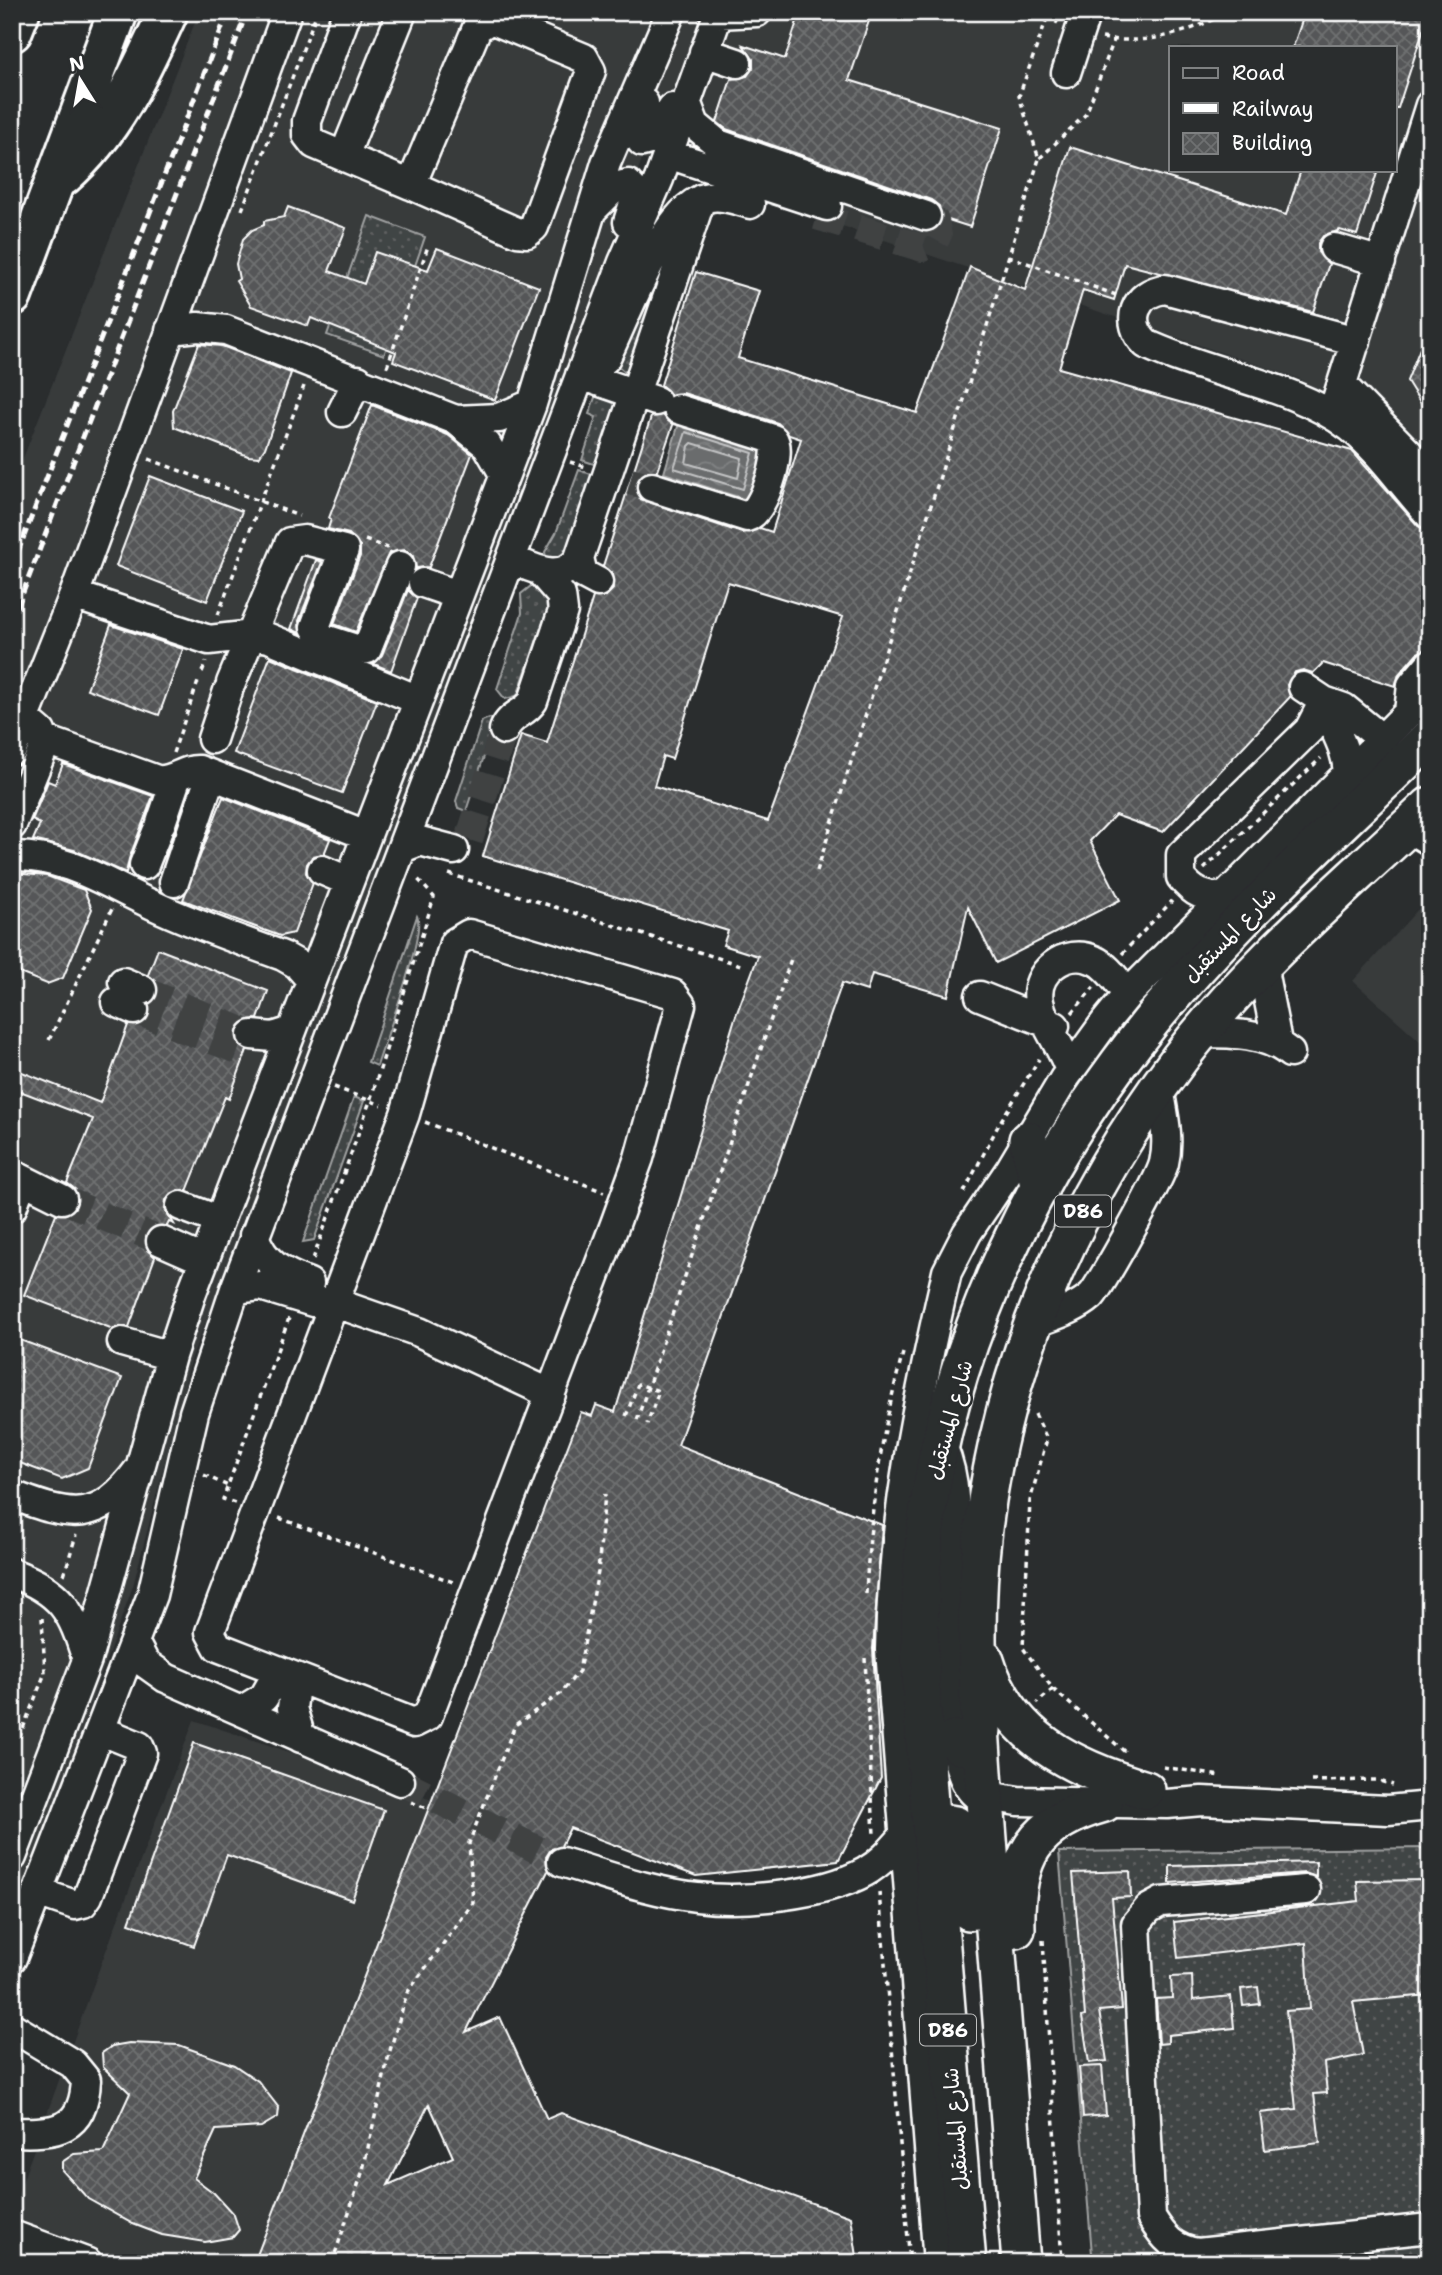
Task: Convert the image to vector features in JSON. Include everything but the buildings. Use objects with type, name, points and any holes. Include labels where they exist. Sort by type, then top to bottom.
[{"type":"highway","points":[[12,32],[20,12]]},
{"type":"highway","points":[[12,296],[118,12]]},
{"type":"highway","points":[[54,184],[100,138],[119,111],[168,12]]},
{"type":"main road","name":"شارع المستقبل","points":[[967,2263],[942,1957],[925,1839],[919,1634],[924,1538],[941,1442],[979,1321],[1040,1188],[1099,1091],[1168,1001],[1423,718]]},
{"type":"main road","points":[[1421,823],[1422,791],[1430,778]]},
{"type":"main road","name":"شارع المستقبل","points":[[1021,2263],[980,1789],[968,1734],[978,1636],[979,1570],[990,1478],[1004,1413],[1032,1324],[1076,1226],[1122,1144],[1159,1088],[1201,1033],[1262,964],[1421,823]]},
{"type":"main road","points":[[1028,1140],[1040,1188]]},
{"type":"main road","points":[[978,1636],[986,1666],[1000,1694],[1018,1719],[1040,1742],[1065,1760],[1093,1774],[1153,1778]]},
{"type":"main road","points":[[925,1839],[949,1824],[955,1825],[961,1831],[980,2040],[987,2062],[1007,2088],[1016,2075],[1021,2048],[1015,1898],[1019,1874],[1033,1846],[1053,1825],[1077,1811],[1104,1803]]},
{"type":"main road","points":[[919,2042],[934,2024],[932,1981],[935,1967],[942,1957]]},
{"type":"street","points":[[12,750],[34,730],[74,594],[287,12]]},
{"type":"street","points":[[347,12],[306,126],[307,135],[314,144],[517,232],[531,231],[591,76],[588,62],[497,20],[485,20],[477,28],[411,185]]},
{"type":"street","points":[[344,156],[402,12]]},
{"type":"street","points":[[12,1857],[87,1660],[171,1356],[204,1260],[311,980],[335,875],[369,827],[532,404],[550,313],[592,210],[606,163],[671,12]]},
{"type":"street","points":[[679,12],[635,127],[638,139],[646,142],[653,139],[670,110],[688,98]]},
{"type":"street","points":[[12,1958],[135,1644],[165,1546],[194,1413],[254,1235],[316,1080],[416,808],[623,262],[663,167],[704,52],[736,13]]},
{"type":"street","points":[[1066,73],[1083,22]]},
{"type":"street","points":[[704,52],[737,62]]},
{"type":"street","points":[[688,98],[695,125],[718,144],[926,216]]},
{"type":"street","points":[[1332,415],[1344,387],[1430,105]]},
{"type":"street","points":[[663,167],[822,211],[728,197],[663,167]]},
{"type":"street","points":[[592,210],[619,185],[628,184],[635,190],[637,199],[622,243],[623,262]]},
{"type":"street","points":[[582,370],[596,368],[605,359],[664,235],[683,211],[728,197]]},
{"type":"street","points":[[511,559],[539,570],[561,573],[575,565],[630,481],[728,197]]},
{"type":"street","points":[[1336,242],[1383,257]]},
{"type":"street","points":[[187,285],[226,330]]},
{"type":"street","points":[[1356,341],[1165,289],[1145,295],[1138,302],[1133,322],[1135,331],[1146,344],[1293,397],[1332,415],[1365,441],[1430,515]]},
{"type":"street","points":[[170,330],[198,327],[226,330],[456,419],[486,445],[504,474]]},
{"type":"street","points":[[582,370],[657,401],[773,439],[777,454],[760,508],[747,517],[630,481]]},
{"type":"street","points":[[1344,387],[1430,475]]},
{"type":"street","points":[[456,419],[499,418],[532,404]]},
{"type":"street","points":[[212,739],[284,550],[295,540],[305,540],[344,550],[315,626],[322,638],[359,650],[367,649],[395,558]]},
{"type":"street","points":[[579,558],[583,574],[598,582]]},
{"type":"street","points":[[504,730],[512,717],[529,708],[534,701],[563,611],[561,595],[539,570]]},
{"type":"street","points":[[423,583],[458,595]]},
{"type":"street","points":[[74,594],[209,640],[253,635],[286,644],[418,700]]},
{"type":"street","points":[[938,2263],[919,2042],[925,1839],[890,1650],[893,1571],[908,1452],[952,1258],[1069,1071],[1128,994],[1382,739],[1423,718],[1412,685],[1430,664]]},
{"type":"street","points":[[1313,694],[1345,708],[1382,739]]},
{"type":"street","points":[[1313,694],[1342,738],[1348,773]]},
{"type":"street","points":[[1225,897],[1209,897],[1192,890],[1181,877],[1181,855],[1309,730],[1313,694]]},
{"type":"street","points":[[34,730],[157,780],[176,779],[193,770],[369,827]]},
{"type":"street","points":[[12,825],[43,748],[34,730]]},
{"type":"street","points":[[174,882],[211,775]]},
{"type":"street","points":[[144,865],[176,779]]},
{"type":"street","points":[[342,807],[369,827]]},
{"type":"street","points":[[416,808],[453,854]]},
{"type":"street","points":[[402,848],[420,841],[453,854]]},
{"type":"street","points":[[12,856],[58,862],[94,874],[153,905],[284,956],[297,964],[311,980]]},
{"type":"street","points":[[473,934],[673,994],[680,1001],[681,1010],[624,1199],[478,1591],[424,1720],[408,1722],[218,1647],[210,1632],[405,1114],[454,943],[464,935],[473,934]]},
{"type":"street","points":[[1069,1071],[1061,1045],[1039,1002],[1041,977],[1051,966],[1066,958],[1085,956],[1098,962],[1128,994]]},
{"type":"street","points":[[1201,1033],[1237,1034],[1283,1048],[1262,964]]},
{"type":"street","points":[[980,996],[1046,1020],[1069,1033],[1095,1036]]},
{"type":"street","points":[[274,1078],[249,1044],[292,1031]]},
{"type":"street","points":[[1032,1324],[1071,1309],[1093,1295],[1142,1207],[1164,1166],[1167,1145],[1159,1088]]},
{"type":"street","points":[[12,1208],[17,1177],[62,1199]]},
{"type":"street","points":[[181,1206],[219,1220]]},
{"type":"street","points":[[254,1235],[262,1254],[276,1269],[312,1284],[333,1302]]},
{"type":"street","points":[[162,1241],[204,1260]]},
{"type":"street","points":[[235,1289],[261,1286],[306,1300],[333,1302],[419,1332],[551,1394]]},
{"type":"street","points":[[121,1342],[171,1356]]},
{"type":"street","points":[[941,1442],[950,1469],[954,1498],[947,1608],[968,1734]]},
{"type":"street","points":[[12,1495],[50,1510],[76,1513],[104,1503],[125,1485],[142,1464]]},
{"type":"street","points":[[12,1573],[56,1595],[74,1619],[87,1660]]},
{"type":"street","points":[[135,1644],[145,1663],[166,1678],[400,1781]]},
{"type":"street","points":[[241,1711],[264,1697],[287,1674]]},
{"type":"street","points":[[287,1674],[292,1708],[301,1738]]},
{"type":"street","points":[[37,1892],[75,1905],[83,1903],[88,1896],[142,1753],[139,1746],[102,1731]]},
{"type":"street","points":[[562,1862],[667,1892],[731,1898],[795,1892],[841,1881],[864,1872],[925,1839],[953,1803],[980,1789],[1153,1778],[1202,1801]]},
{"type":"street","points":[[980,1789],[1104,1803],[1396,1799],[1430,1806]]},
{"type":"street","points":[[1396,1799],[1430,1819]]},
{"type":"street","points":[[1306,1890],[1161,1902],[1148,1909],[1136,1924],[1151,2217],[1166,2241],[1183,2251],[1198,2253],[1430,2228]]},
{"type":"street","points":[[12,2027],[73,2064],[86,2080],[85,2103],[66,2128],[45,2133],[12,2132]]},
{"type":"street","points":[[12,2235],[88,2263]]},
{"type":"path","points":[[239,219],[317,12]]},
{"type":"path","points":[[1038,12],[1047,18],[1083,22],[1114,40],[1162,38],[1186,32],[1227,12]]},
{"type":"path","points":[[1038,159],[1018,96],[1047,18]]},
{"type":"path","points":[[817,871],[1038,159],[1086,114],[1114,40]]},
{"type":"path","points":[[363,382],[428,246]]},
{"type":"path","points":[[1008,256],[1138,302]]},
{"type":"path","points":[[209,640],[313,363]]},
{"type":"path","points":[[127,450],[301,517]]},
{"type":"path","points":[[550,456],[630,481]]},
{"type":"path","points":[[364,540],[395,558]]},
{"type":"path","points":[[453,854],[744,966]]},
{"type":"path","points":[[637,1420],[792,956]]},
{"type":"path","points":[[316,1080],[624,1199]]},
{"type":"path","points":[[626,1416],[638,1384],[659,1391],[647,1424]]},
{"type":"path","points":[[1032,1404],[1047,1440],[1030,1501],[1023,1648],[1053,1689],[1130,1757]]},
{"type":"path","points":[[332,2263],[363,2170],[389,2054],[407,1993],[473,1903],[469,1843],[515,1725],[560,1694],[579,1671],[598,1572],[605,1494]]},
{"type":"path","points":[[12,1756],[45,1673],[40,1625],[46,1605],[56,1595],[79,1525],[76,1513]]},
{"type":"path","points":[[1018,1719],[1053,1689]]},
{"type":"path","points":[[1153,1778],[1200,1771],[1232,1779]]},
{"type":"path","points":[[1303,1783],[1322,1779],[1376,1780],[1396,1799]]},
{"type":"path","points":[[1042,1927],[1062,2263]]},
{"type":"shaded area","points":[[199,12],[1430,12],[1430,505],[1300,379],[642,159],[456,686],[192,1357],[133,1586],[12,1925],[12,486]]},
{"type":"shaded area","points":[[369,216],[425,237],[384,355],[327,335]]},
{"type":"shaded area","points":[[664,266],[631,377],[619,367],[618,361],[658,268]]},
{"type":"shaded area","points":[[597,392],[619,400],[597,465],[582,460],[596,417],[589,414]]},
{"type":"shaded area","points":[[579,470],[594,475],[570,554],[563,562],[546,558],[545,552],[556,533]]},
{"type":"shaded area","points":[[538,585],[550,596],[548,608],[517,696],[505,699],[497,689],[522,613],[521,594],[531,586]]},
{"type":"shaded area","points":[[489,718],[496,720],[466,811],[458,808],[456,801],[482,721]]},
{"type":"shaded area","points":[[1430,896],[1430,1050],[1353,981]]},
{"type":"shaded area","points":[[417,916],[416,943],[377,1066],[368,1062]]},
{"type":"shaded area","points":[[354,1097],[364,1101],[314,1240],[303,1242]]},
{"type":"shaded area","points":[[194,1720],[444,1804],[280,2263],[135,2263],[12,2219],[12,2210],[101,1964]]},
{"type":"shaded area","points":[[1430,1848],[1430,2263],[1116,2263],[1115,2253],[1092,2254],[1059,1852]]},
{"type":"water","points":[[679,423],[764,448],[747,500],[664,473]]},
{"type":"tunnel","points":[[817,216],[923,248],[933,244],[938,235],[935,221],[926,216]]},
{"type":"tunnel","points":[[630,481],[652,487]]},
{"type":"tunnel","points":[[469,840],[504,730]]},
{"type":"tunnel","points":[[142,990],[252,1035]]},
{"type":"tunnel","points":[[134,1010],[246,1053]]},
{"type":"tunnel","points":[[62,1199],[161,1241]]},
{"type":"tunnel","points":[[400,1781],[562,1862]]},
{"type":"railway","points":[[12,567],[228,12]]},
{"type":"railway","points":[[12,621],[247,12]]}]
